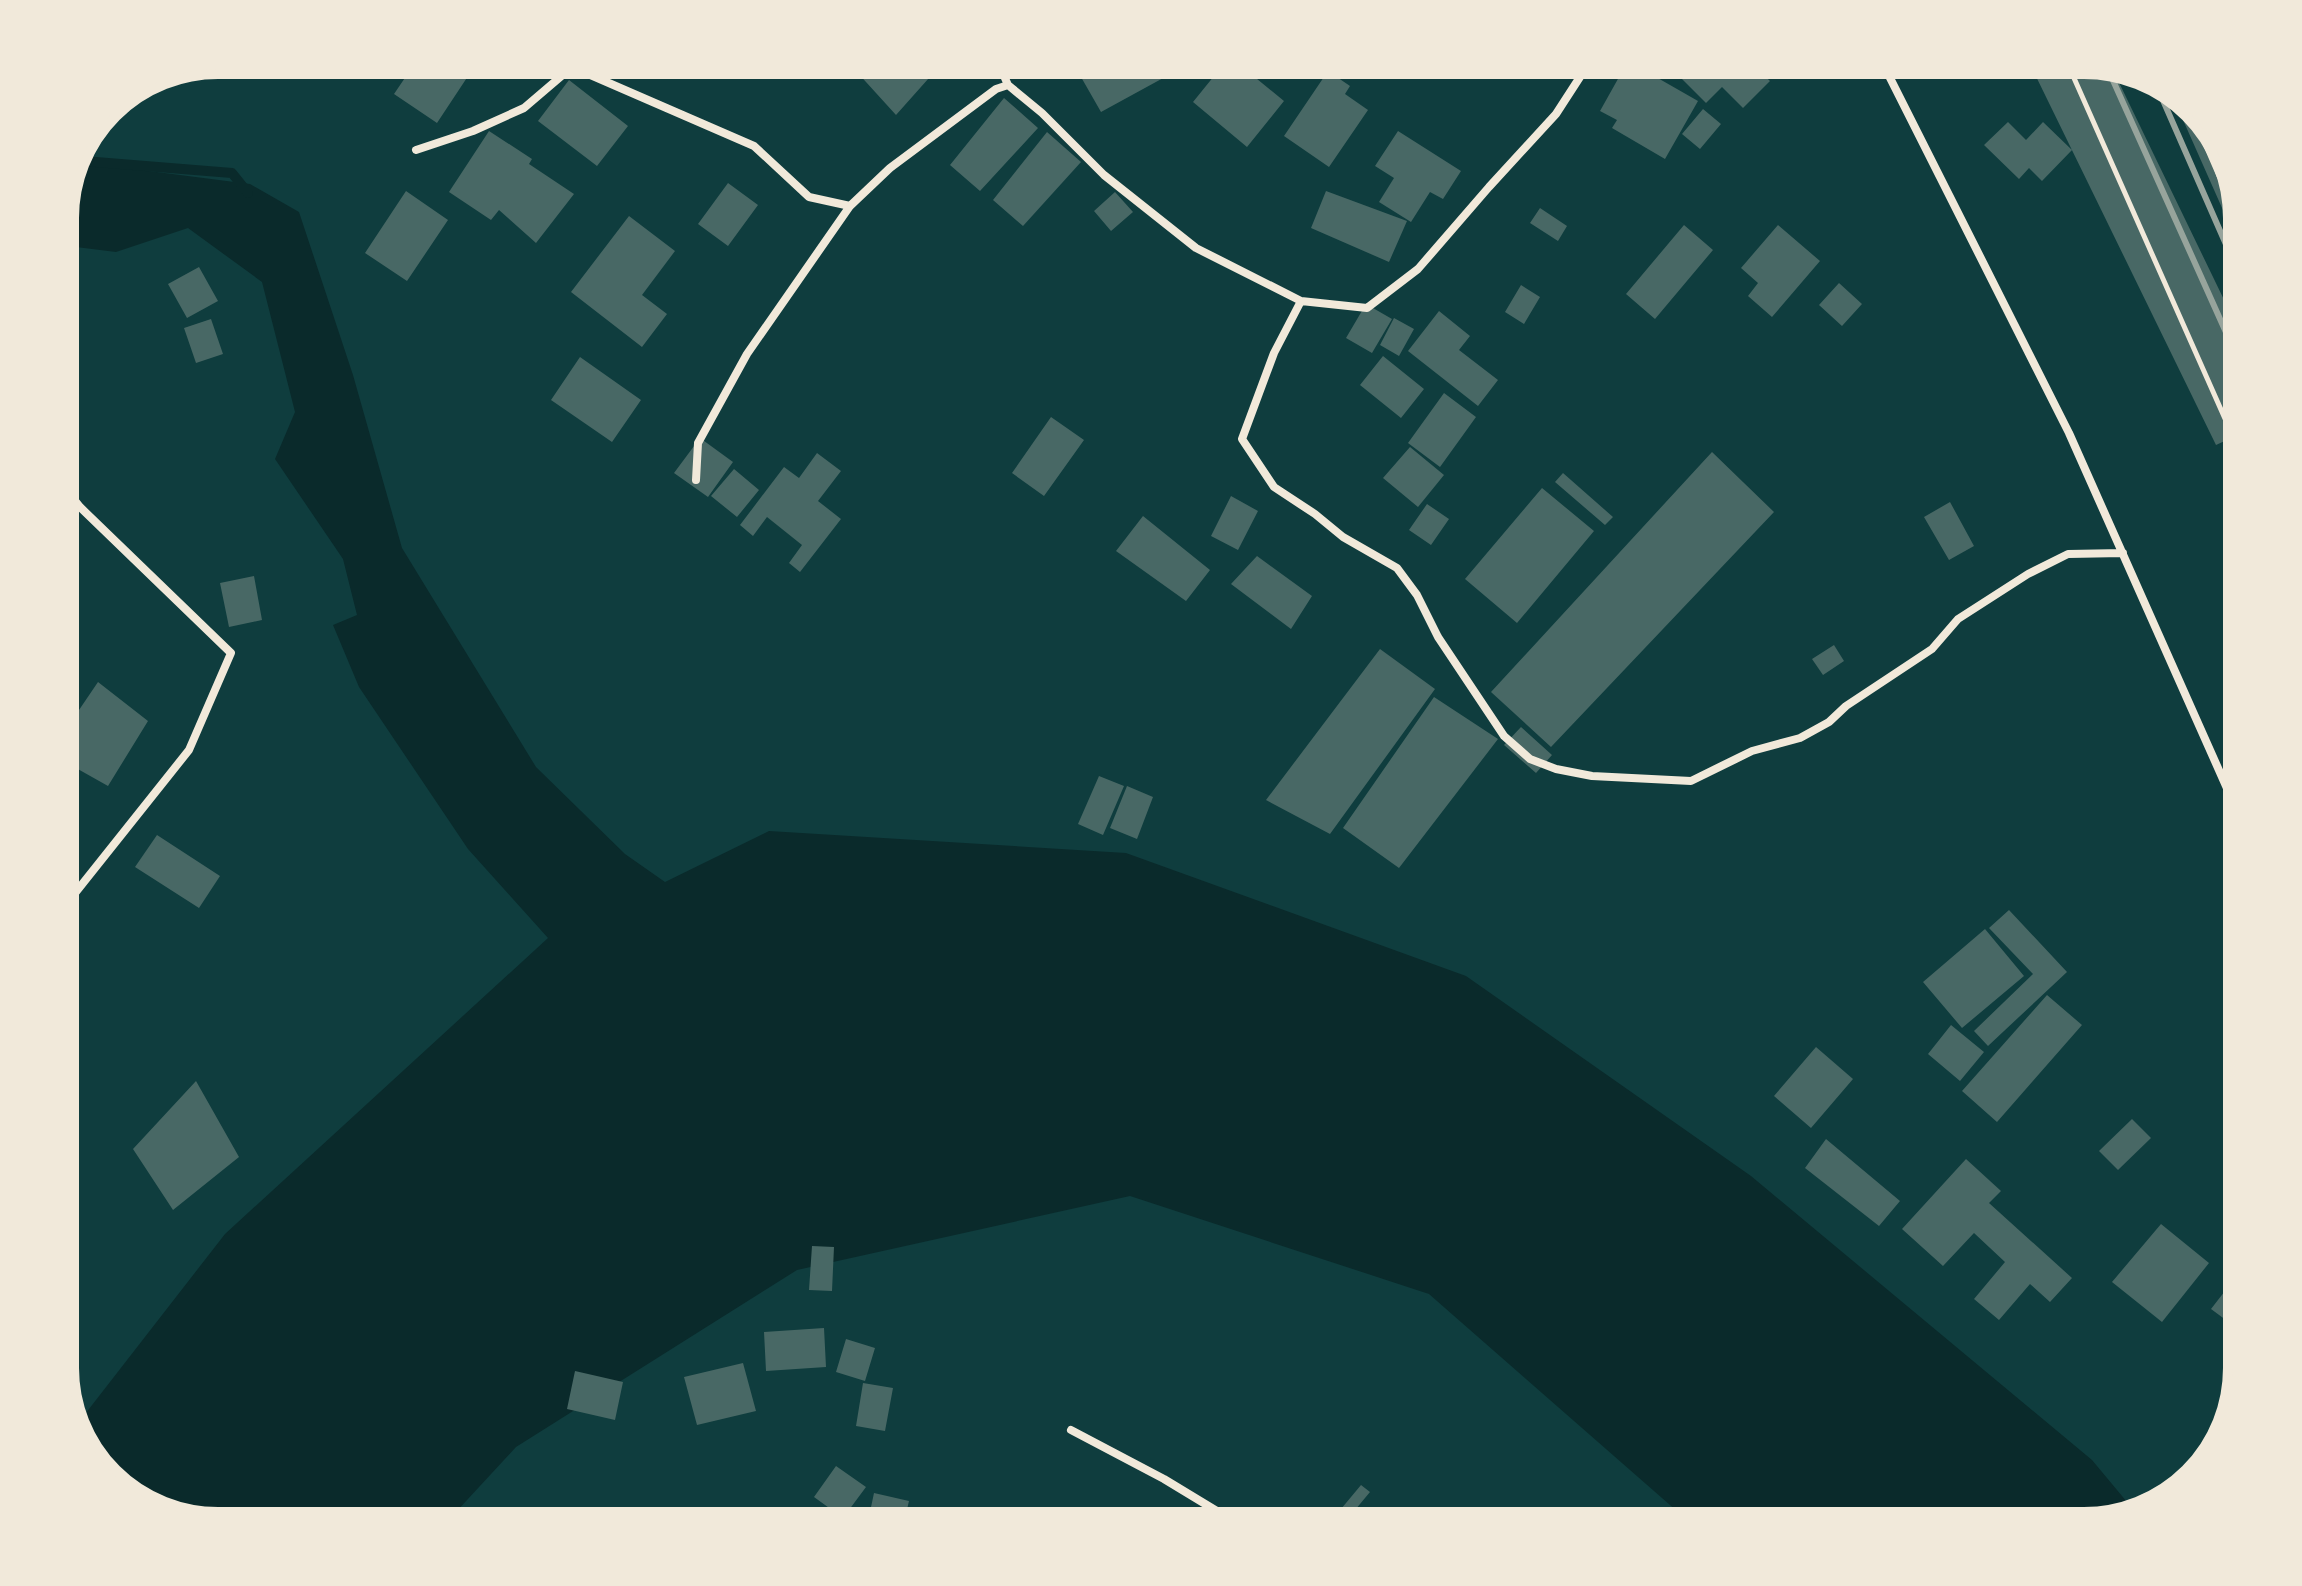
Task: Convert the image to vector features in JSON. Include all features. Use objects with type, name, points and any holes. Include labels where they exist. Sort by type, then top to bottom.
[{"type":"street","points":[[416,150],[473,131],[524,108],[564,74]]},
{"type":"street","points":[[588,74],[754,146],[809,197],[850,206]]},
{"type":"street","points":[[1003,74],[1008,85],[1042,113],[1104,175],[1196,248],[1301,301],[1367,308],[1418,269],[1556,114],[1582,74]]},
{"type":"street","points":[[1888,74],[2069,433],[2228,790]]},
{"type":"street","points":[[696,480],[698,443],[747,354],[850,206],[890,168],[996,89],[1008,85]]},
{"type":"street","points":[[1301,301],[1274,353],[1242,439],[1274,487],[1343,537],[1397,568],[1417,595],[1438,637],[1504,736],[1530,759],[1556,769],[1592,776],[1691,781],[1752,751],[1800,738],[1829,722],[1846,706],[1932,649],[1958,619],[2028,574],[2068,554],[2123,553]]},
{"type":"street","points":[[74,500],[231,653],[189,750],[74,894]]},
{"type":"street","points":[[1071,1430],[1218,1512]]},
{"type":"path","points":[[2072,74],[2228,425]]},
{"type":"path","points":[[2201,134],[2225,189]]},
{"type":"water","points":[[85,163],[250,184],[299,212],[353,375],[402,548],[536,767],[625,854],[665,882],[769,831],[1126,853],[1466,976],[1751,1176],[2092,1460],[2129,1504],[2094,1512],[1678,1512],[1429,1294],[1130,1196],[797,1270],[516,1447],[456,1512],[208,1512],[172,1504],[138,1488],[98,1448],[83,1417],[225,1234],[548,938],[468,849],[359,687],[333,625],[357,615],[343,559],[275,459],[295,412],[262,282],[188,228],[116,252],[74,247],[75,199]]},
{"type":"building","points":[[408,74],[469,74],[437,123],[394,94]]},
{"type":"building","points":[[859,74],[933,74],[896,115]]},
{"type":"building","points":[[1086,74],[1171,74],[1101,112],[1081,77]]},
{"type":"building","points":[[1216,74],[1251,74],[1284,101],[1247,147],[1193,102]]},
{"type":"building","points":[[1326,74],[1332,74],[1350,86],[1345,94],[1368,110],[1329,167],[1284,136]]},
{"type":"building","points":[[1621,74],[1651,74],[1698,101],[1665,159],[1612,128],[1617,120],[1600,111]]},
{"type":"building","points":[[1677,74],[1763,74],[1770,81],[1743,108],[1722,87],[1706,103]]},
{"type":"building","points":[[2035,74],[2084,74],[2117,78],[2228,308],[2228,439],[2216,445]]},
{"type":"building","points":[[569,80],[628,126],[597,166],[538,121]]},
{"type":"building","points":[[1004,98],[1038,128],[980,191],[950,165]]},
{"type":"building","points":[[1703,109],[1721,124],[1700,149],[1682,134]]},
{"type":"building","points":[[2178,109],[2198,130],[2217,163],[2227,199],[2228,221]]},
{"type":"building","points":[[2008,122],[2026,140],[2043,122],[2072,150],[2042,181],[2029,168],[2019,179],[1984,145]]},
{"type":"building","points":[[489,131],[532,159],[529,164],[574,194],[536,243],[499,210],[491,220],[449,192]]},
{"type":"building","points":[[1398,131],[1461,171],[1443,199],[1430,192],[1411,222],[1379,202],[1394,178],[1375,166]]},
{"type":"building","points":[[1047,132],[1081,162],[1023,226],[993,200]]},
{"type":"building","points":[[728,183],[758,205],[728,246],[698,224]]},
{"type":"building","points":[[406,191],[448,220],[407,281],[365,253]]},
{"type":"building","points":[[1326,191],[1407,221],[1389,262],[1311,228]]},
{"type":"building","points":[[1115,192],[1133,212],[1111,231],[1094,211]]},
{"type":"building","points":[[1540,208],[1567,226],[1558,241],[1530,223]]},
{"type":"building","points":[[629,216],[675,251],[642,295],[667,314],[642,347],[571,292]]},
{"type":"building","points":[[1684,225],[1713,250],[1655,319],[1626,294]]},
{"type":"building","points":[[1778,225],[1820,261],[1772,317],[1748,296],[1758,283],[1741,268]]},
{"type":"building","points":[[199,267],[218,301],[187,318],[168,284]]},
{"type":"building","points":[[1839,283],[1862,304],[1842,326],[1819,305]]},
{"type":"building","points":[[1521,285],[1540,297],[1524,324],[1505,312]]},
{"type":"building","points":[[1366,304],[1392,319],[1372,353],[1346,338]]},
{"type":"building","points":[[1439,311],[1470,336],[1459,350],[1498,380],[1478,406],[1408,351]]},
{"type":"building","points":[[1394,318],[1414,329],[1399,356],[1380,345]]},
{"type":"building","points":[[211,319],[223,354],[196,363],[184,328]]},
{"type":"building","points":[[1383,356],[1424,389],[1401,418],[1360,385]]},
{"type":"building","points":[[580,357],[641,400],[612,442],[551,400]]},
{"type":"building","points":[[1444,393],[1476,417],[1440,467],[1408,443]]},
{"type":"building","points":[[1051,417],[1084,440],[1044,496],[1012,473]]},
{"type":"building","points":[[700,438],[733,462],[708,497],[674,473]]},
{"type":"building","points":[[1410,447],[1444,475],[1418,507],[1383,478]]},
{"type":"building","points":[[1712,452],[1774,512],[1551,747],[1491,692]]},
{"type":"building","points":[[817,453],[841,471],[818,501],[841,519],[800,572],[789,563],[802,545],[767,517],[753,536],[740,525],[784,467],[799,478]]},
{"type":"building","points":[[734,469],[759,490],[737,517],[711,496]]},
{"type":"building","points":[[1563,473],[1613,517],[1605,525],[1555,482]]},
{"type":"building","points":[[1542,488],[1594,531],[1517,623],[1465,579]]},
{"type":"building","points":[[1231,496],[1258,511],[1238,550],[1211,536]]},
{"type":"building","points":[[1950,502],[1974,546],[1949,560],[1924,517]]},
{"type":"building","points":[[1427,504],[1449,519],[1431,545],[1409,530]]},
{"type":"building","points":[[1143,516],[1210,570],[1186,601],[1116,551]]},
{"type":"building","points":[[1257,556],[1312,596],[1291,629],[1231,584]]},
{"type":"building","points":[[254,576],[262,620],[229,627],[220,583]]},
{"type":"building","points":[[1834,645],[1844,661],[1823,675],[1812,659]]},
{"type":"building","points":[[1380,649],[1435,689],[1330,834],[1266,800]]},
{"type":"building","points":[[98,682],[148,721],[108,786],[74,767],[74,717]]},
{"type":"building","points":[[1434,697],[1498,739],[1399,868],[1343,828]]},
{"type":"building","points":[[1521,727],[1552,755],[1536,773],[1504,745]]},
{"type":"building","points":[[1099,776],[1124,786],[1103,835],[1078,824]]},
{"type":"building","points":[[1127,786],[1153,797],[1137,839],[1110,828]]},
{"type":"building","points":[[157,835],[220,876],[199,908],[135,867]]},
{"type":"building","points":[[2009,910],[2067,972],[1988,1046],[1974,1031],[2033,974],[1989,928]]},
{"type":"building","points":[[1985,929],[2024,976],[1962,1028],[1923,982]]},
{"type":"building","points":[[2047,995],[2082,1025],[1997,1122],[1962,1091]]},
{"type":"building","points":[[1951,1025],[1984,1052],[1960,1081],[1928,1054]]},
{"type":"building","points":[[1816,1047],[1853,1079],[1811,1128],[1774,1096]]},
{"type":"building","points":[[196,1081],[239,1157],[173,1210],[133,1149]]},
{"type":"building","points":[[2132,1119],[2151,1138],[2118,1170],[2099,1151]]},
{"type":"building","points":[[1826,1139],[1900,1201],[1879,1226],[1805,1168]]},
{"type":"building","points":[[1966,1159],[2001,1191],[1989,1203],[2072,1278],[2050,1302],[2030,1284],[1999,1320],[1974,1299],[2005,1262],[1974,1233],[1943,1266],[1902,1229]]},
{"type":"building","points":[[2161,1224],[2209,1263],[2162,1322],[2112,1282]]},
{"type":"building","points":[[812,1246],[834,1247],[832,1291],[809,1290]]},
{"type":"building","points":[[2228,1287],[2228,1322],[2211,1309]]},
{"type":"building","points":[[824,1328],[826,1367],[766,1371],[764,1332]]},
{"type":"building","points":[[846,1339],[875,1348],[865,1381],[836,1372]]},
{"type":"building","points":[[743,1363],[756,1411],[697,1425],[684,1377]]},
{"type":"building","points":[[575,1371],[623,1382],[615,1420],[567,1409]]},
{"type":"building","points":[[863,1383],[893,1388],[885,1431],[856,1426]]},
{"type":"building","points":[[836,1466],[866,1487],[847,1512],[835,1512],[814,1497]]},
{"type":"building","points":[[1361,1485],[1370,1492],[1353,1512],[1338,1512]]},
{"type":"building","points":[[874,1493],[909,1501],[906,1512],[870,1512]]},
{"type":"waterway","points":[[86,161],[232,173],[248,193]]},
{"type":"railway","points":[[2111,77],[2228,337]]},
{"type":"railway","points":[[2161,97],[2228,249]]}]
